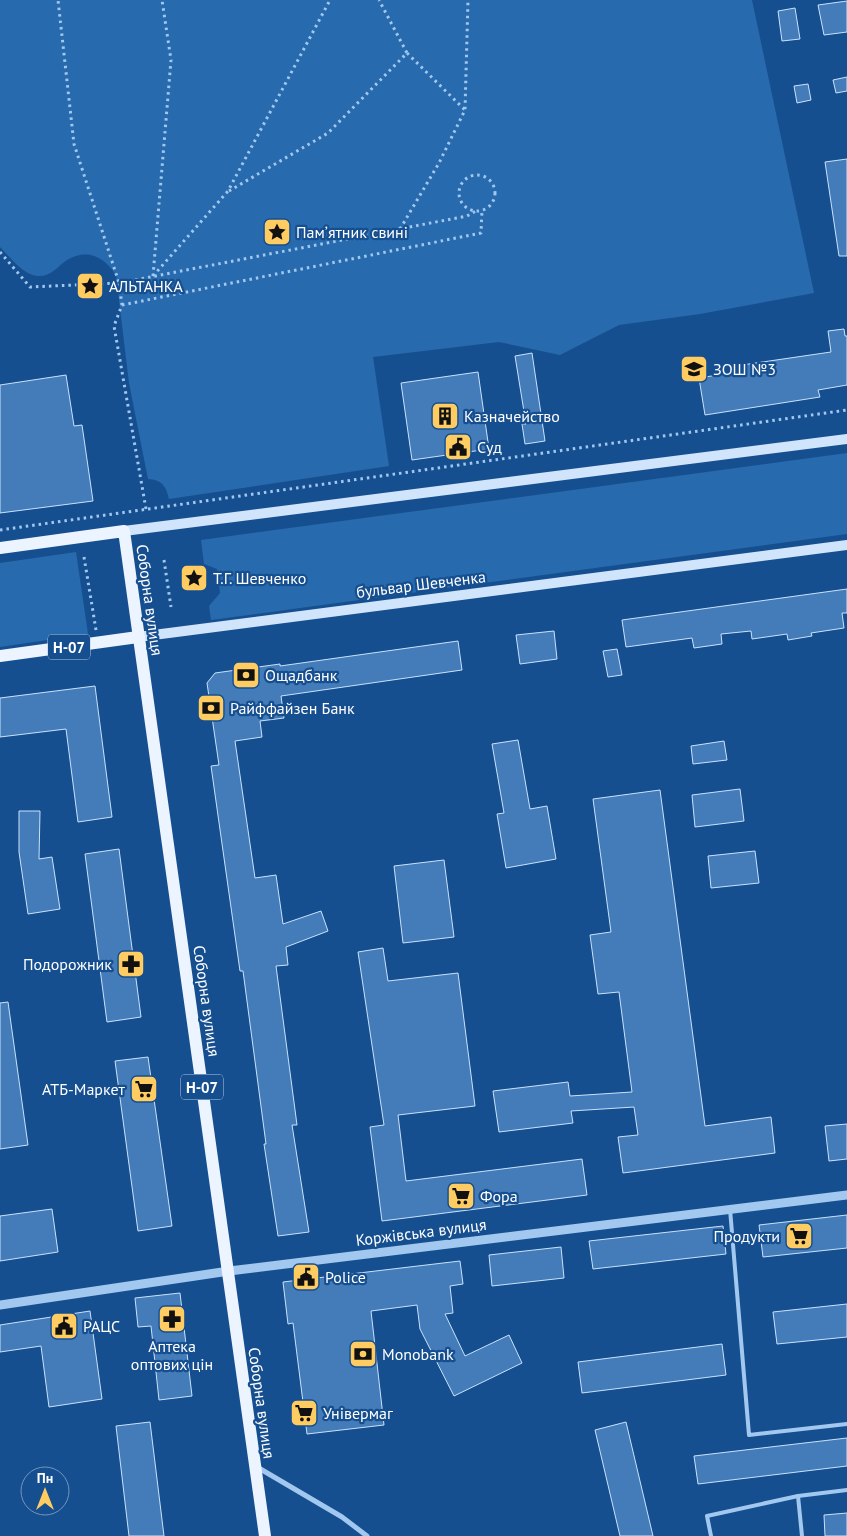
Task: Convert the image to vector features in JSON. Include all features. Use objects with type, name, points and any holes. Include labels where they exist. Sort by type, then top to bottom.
[{"type":"main road","points":[[0,548],[847,438]]},
{"type":"main road","name":"Соборна вулиця","points":[[124,531],[265,1536]]},
{"type":"main road","name":"бульвар Шевченка","points":[[0,656],[847,545]]},
{"type":"street","name":"Коржівська вулиця","points":[[0,1305],[229,1271],[847,1195]]},
{"type":"street","points":[[254,1465],[342,1517],[367,1536]]},
{"type":"lane","points":[[730,1209],[749,1435],[847,1424]]},
{"type":"lane","points":[[711,1536],[707,1516],[798,1496],[847,1490]]},
{"type":"lane","points":[[798,1496],[802,1536]]},
{"type":"path","points":[[58,0],[74,144],[119,283],[122,306],[114,326],[146,509]]},
{"type":"path","points":[[153,276],[171,60],[162,0]]},
{"type":"path","points":[[153,276],[228,191],[330,0]]},
{"type":"path","points":[[379,0],[406,52],[465,110]]},
{"type":"path","points":[[400,229],[439,163],[465,110],[468,0]]},
{"type":"path","points":[[228,191],[328,133],[406,52]]},
{"type":"path","points":[[0,252],[30,287],[119,283],[467,216],[482,210],[492,202],[494,191],[489,180],[477,175],[461,183],[459,195],[464,206],[476,211]]},
{"type":"path","points":[[122,306],[482,233],[482,210]]},
{"type":"path","points":[[0,530],[847,410]]},
{"type":"path","points":[[84,557],[96,630]]},
{"type":"path","points":[[164,560],[171,607]]},
{"type":"shaded area","points":[[0,0],[752,0],[814,293],[700,314],[619,325],[560,355],[499,342],[373,357],[389,466],[169,499],[163,484],[148,479],[129,383],[116,275],[101,259],[95,256],[82,255],[67,260],[46,275],[32,275],[21,269],[0,247]]},
{"type":"shaded area","points":[[847,453],[847,534],[211,620],[209,606],[220,593],[217,569],[204,564],[201,540]]},
{"type":"shaded area","points":[[76,552],[88,634],[0,647],[0,563]]},
{"type":"building","points":[[847,1],[847,32],[824,35],[818,5]]},
{"type":"building","points":[[795,8],[800,39],[782,41],[778,11]]},
{"type":"building","points":[[847,77],[847,91],[836,93],[833,80]]},
{"type":"building","points":[[808,84],[811,100],[797,103],[794,86]]},
{"type":"building","points":[[847,159],[847,256],[839,256],[825,162]]},
{"type":"building","points":[[844,329],[845,336],[847,336],[847,385],[818,390],[820,397],[705,415],[699,378],[742,371],[742,365],[831,352],[828,331]]},
{"type":"building","points":[[532,353],[545,441],[525,444],[522,424],[526,424],[515,356]]},
{"type":"building","name":"Казначейство","points":[[478,372],[489,449],[412,460],[401,383]]},
{"type":"building","points":[[66,375],[74,426],[82,425],[93,501],[0,513],[0,385]]},
{"type":"building","points":[[847,589],[847,613],[842,613],[844,628],[811,633],[812,636],[788,640],[787,634],[752,639],[751,631],[721,634],[722,644],[694,648],[692,638],[626,647],[622,620]]},
{"type":"building","points":[[554,631],[557,659],[520,664],[516,635]]},
{"type":"building","points":[[458,641],[462,670],[281,696],[284,718],[260,721],[262,737],[235,741],[255,878],[276,875],[283,924],[321,911],[328,931],[286,947],[288,965],[276,966],[297,1125],[292,1125],[309,1232],[278,1236],[264,1144],[266,1144],[243,971],[240,971],[211,766],[219,765],[207,683],[215,673],[280,664],[280,666]]},
{"type":"building","points":[[617,649],[622,675],[608,677],[603,651]]},
{"type":"building","points":[[95,686],[112,817],[78,822],[66,729],[0,737],[0,698]]},
{"type":"building","points":[[518,740],[530,809],[547,806],[556,859],[506,868],[497,814],[504,813],[492,744]]},
{"type":"building","points":[[724,741],[727,760],[693,764],[691,746]]},
{"type":"building","points":[[740,789],[744,821],[695,827],[692,795]]},
{"type":"building","points":[[660,790],[705,1126],[771,1117],[775,1153],[623,1173],[618,1137],[638,1135],[634,1107],[571,1111],[573,1123],[499,1132],[493,1091],[568,1082],[570,1096],[632,1092],[619,992],[598,994],[590,935],[611,932],[593,799]]},
{"type":"building","points":[[19,811],[40,811],[39,859],[52,857],[60,909],[28,914],[19,852]]},
{"type":"building","points":[[119,849],[141,1017],[107,1022],[85,854]]},
{"type":"building","points":[[755,851],[759,883],[711,888],[708,856]]},
{"type":"building","points":[[444,860],[454,937],[403,943],[394,866]]},
{"type":"building","points":[[383,948],[388,981],[458,973],[475,1106],[398,1115],[406,1181],[582,1159],[587,1195],[382,1221],[370,1127],[384,1125],[358,952]]},
{"type":"building","points":[[8,1002],[28,1145],[0,1149],[0,1003]]},
{"type":"building","points":[[148,1057],[172,1226],[138,1231],[115,1061]]},
{"type":"building","points":[[847,1124],[847,1159],[829,1161],[825,1126]]},
{"type":"building","points":[[52,1209],[58,1252],[0,1261],[0,1216]]},
{"type":"building","points":[[847,1215],[847,1248],[763,1257],[759,1225]]},
{"type":"building","points":[[723,1226],[726,1254],[593,1269],[589,1241]]},
{"type":"building","points":[[561,1247],[564,1278],[492,1286],[489,1255]]},
{"type":"building","points":[[460,1261],[463,1284],[450,1286],[453,1313],[445,1314],[465,1356],[509,1335],[522,1363],[454,1396],[420,1329],[417,1305],[371,1311],[384,1425],[307,1434],[293,1323],[288,1324],[283,1282]]},
{"type":"building","points":[[180,1293],[192,1396],[159,1400],[151,1326],[138,1327],[135,1298]]},
{"type":"building","points":[[847,1304],[847,1337],[777,1344],[773,1312]]},
{"type":"building","points":[[90,1311],[102,1399],[49,1407],[41,1346],[0,1352],[0,1325]]},
{"type":"building","points":[[722,1344],[726,1375],[582,1393],[578,1362]]},
{"type":"building","points":[[150,1422],[164,1536],[129,1536],[116,1426]]},
{"type":"building","points":[[626,1422],[653,1536],[620,1536],[595,1430]]},
{"type":"building","points":[[847,1438],[847,1466],[698,1484],[694,1456]]},
{"type":"building","points":[[847,1513],[847,1536],[825,1536],[824,1515]]},
{"type":"place","name":"Памʼятник свині","points":[[277,232]]},
{"type":"place","name":"АЛЬТАНКА","points":[[90,286]]},
{"type":"place","name":"ЗОШ №3","points":[[694,369]]},
{"type":"place","name":"Казначейство","points":[[445,416]]},
{"type":"place","name":"Суд","points":[[458,447]]},
{"type":"place","name":"Т.Г. Шевченко","points":[[194,578]]},
{"type":"place","name":"Ощадбанк","points":[[246,675]]},
{"type":"place","name":"Райффайзен Банк","points":[[211,708]]},
{"type":"place","name":"Подорожник","points":[[131,964]]},
{"type":"place","name":"АТБ-Маркет","points":[[144,1089]]},
{"type":"place","name":"Фора","points":[[461,1196]]},
{"type":"place","name":"Продукти","points":[[799,1236]]},
{"type":"place","name":"Police","points":[[306,1277]]},
{"type":"place","name":"Аптека оптових цін","points":[[172,1319]]},
{"type":"place","name":"РАЦС","points":[[64,1326]]},
{"type":"place","name":"Monobank","points":[[363,1354]]},
{"type":"place","name":"Універмаг","points":[[304,1413]]}]
